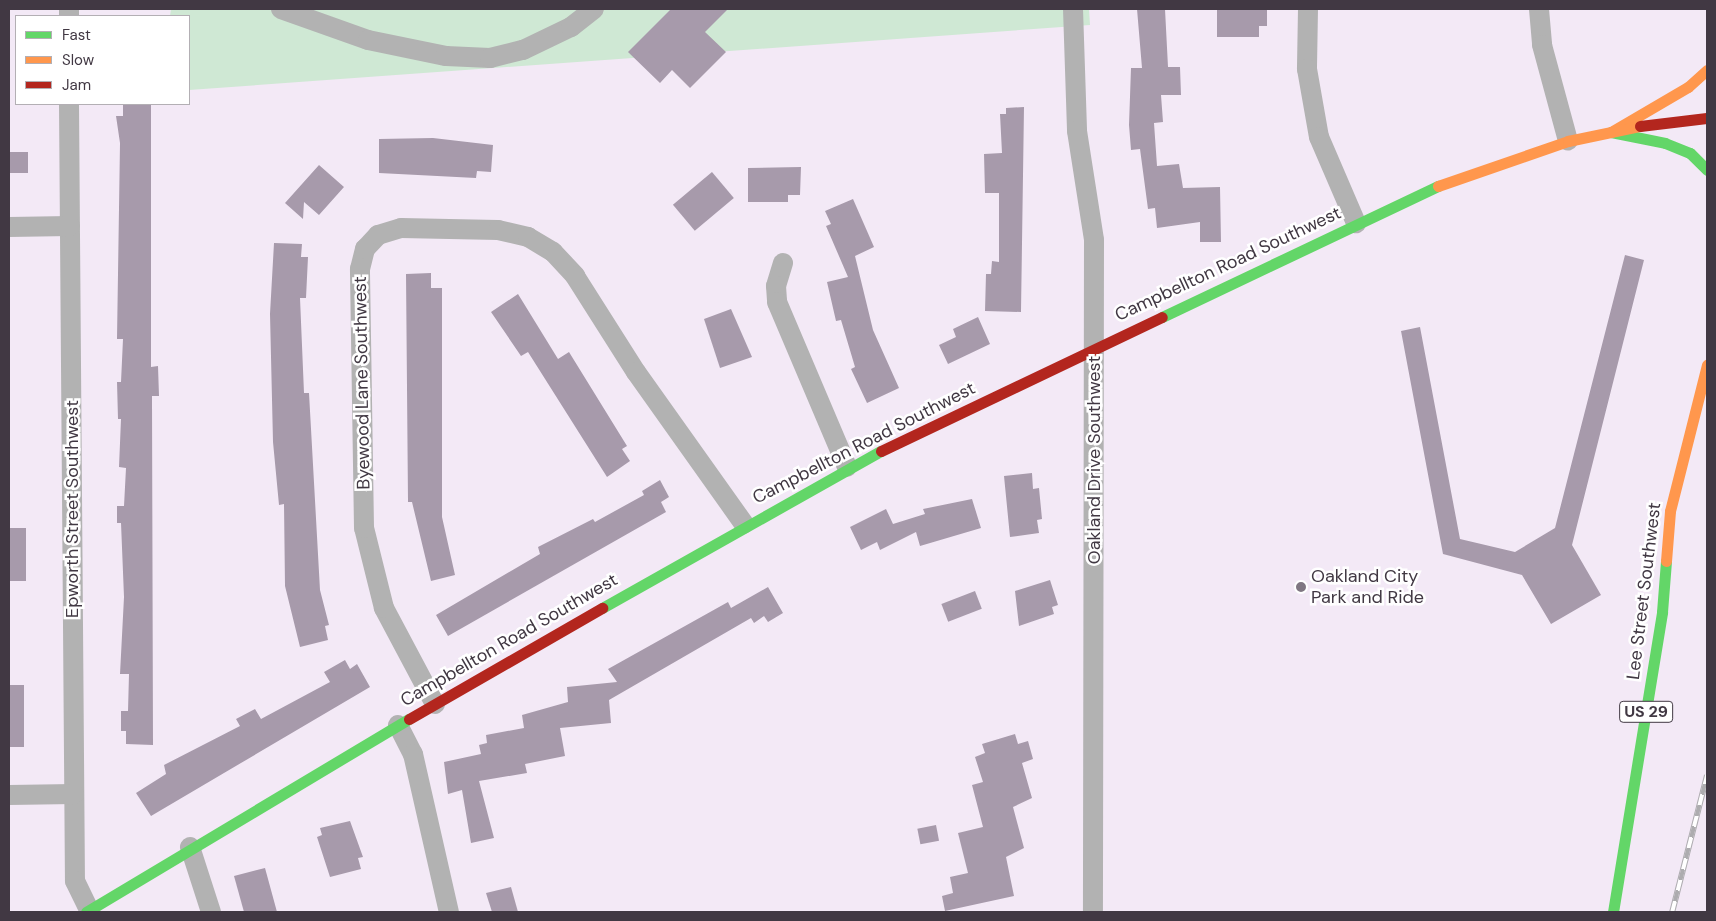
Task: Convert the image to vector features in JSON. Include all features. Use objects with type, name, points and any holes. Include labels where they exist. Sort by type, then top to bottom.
[{"type":"main road","points":[[1611,132],[1688,87],[1707,70]]},
{"type":"main road","name":"Campbellton Road Southwest","points":[[87,911],[190,847],[398,725],[744,524],[846,467],[1356,223],[1466,173],[1568,141],[1611,132],[1707,118]]},
{"type":"main road","points":[[1611,132],[1665,143],[1690,153],[1707,170]]},
{"type":"main road","name":"Lee Street Southwest","points":[[1613,912],[1662,612],[1670,511],[1707,366]]},
{"type":"street","points":[[281,9],[368,40],[446,56],[490,58],[531,46],[594,9]]},
{"type":"street","name":"Oakland Drive Southwest","points":[[1072,9],[1076,131],[1094,240],[1093,912]]},
{"type":"street","points":[[1308,9],[1307,69],[1319,137],[1356,223]]},
{"type":"street","points":[[1539,9],[1542,45],[1568,141]]},
{"type":"street","name":"Epworth Street Southwest","points":[[69,105],[75,881],[87,911]]},
{"type":"street","points":[[9,227],[70,226]]},
{"type":"street","name":"Byewood Lane Southwest","points":[[435,704],[384,608],[364,528],[360,269],[365,249],[378,235],[401,228],[498,230],[528,237],[553,252],[575,276],[636,372],[744,524]]},
{"type":"street","points":[[783,263],[776,286],[777,302],[846,467]]},
{"type":"street","points":[[398,725],[413,754],[449,912]]},
{"type":"street","points":[[9,794],[74,794]]},
{"type":"street","points":[[190,847],[211,912]]},
{"type":"green space","points":[[171,9],[1089,9],[1090,25],[190,90],[190,15],[170,15]]},
{"type":"building","points":[[671,9],[728,9],[705,32],[726,52],[690,88],[672,70],[660,83],[628,52]]},
{"type":"building","points":[[1137,9],[1165,9],[1168,67],[1180,67],[1181,95],[1161,95],[1163,122],[1154,123],[1157,166],[1179,164],[1183,188],[1220,187],[1221,242],[1200,242],[1200,222],[1157,228],[1155,208],[1148,209],[1140,149],[1131,150],[1129,125],[1131,68],[1142,68]]},
{"type":"building","points":[[1217,9],[1267,9],[1267,26],[1259,26],[1259,37],[1217,37]]},
{"type":"building","points":[[123,105],[151,105],[151,367],[158,366],[159,396],[152,396],[153,745],[126,744],[126,731],[121,731],[121,711],[128,711],[129,674],[120,674],[124,597],[121,523],[117,523],[117,506],[124,506],[126,468],[119,467],[121,419],[118,419],[117,382],[121,382],[123,339],[117,339],[120,143],[116,116],[123,116]]},
{"type":"building","points":[[1024,107],[1021,312],[985,311],[986,274],[991,274],[992,261],[999,262],[999,193],[985,193],[984,154],[1002,153],[1000,114],[1006,114],[1006,108]]},
{"type":"building","points":[[433,138],[493,145],[491,172],[477,171],[476,178],[379,173],[379,139]]},
{"type":"building","points":[[9,152],[28,152],[28,173],[9,173]]},
{"type":"building","points":[[319,165],[344,187],[319,215],[304,202],[303,219],[285,203]]},
{"type":"building","points":[[801,167],[800,195],[788,195],[788,202],[748,202],[748,168]]},
{"type":"building","points":[[712,172],[734,198],[695,231],[673,205]]},
{"type":"building","points":[[853,199],[874,247],[855,256],[873,330],[899,388],[867,403],[851,369],[855,367],[841,320],[836,321],[827,282],[848,277],[826,226],[831,224],[825,211]]},
{"type":"building","points":[[274,243],[302,244],[301,257],[308,257],[306,298],[300,298],[304,393],[309,393],[320,590],[329,625],[325,626],[328,640],[300,647],[285,586],[284,504],[279,505],[273,442],[270,314]]},
{"type":"building","points":[[1625,255],[1644,260],[1572,545],[1601,595],[1551,624],[1522,575],[1443,554],[1401,331],[1420,327],[1460,539],[1515,552],[1555,528]]},
{"type":"building","points":[[431,273],[431,288],[442,288],[442,517],[455,575],[431,581],[412,502],[408,502],[406,274]]},
{"type":"building","points":[[518,294],[558,359],[569,352],[627,446],[622,449],[630,461],[607,477],[528,352],[521,356],[491,312]]},
{"type":"building","points":[[731,309],[752,357],[720,368],[704,319]]},
{"type":"building","points":[[978,317],[990,344],[948,364],[939,345],[956,337],[953,329]]},
{"type":"building","points":[[1032,473],[1033,489],[1039,488],[1042,519],[1037,520],[1039,533],[1010,537],[1004,476]]},
{"type":"building","points":[[660,480],[669,497],[661,502],[666,512],[448,636],[436,615],[540,554],[538,547],[593,519],[595,522],[644,495],[642,491]]},
{"type":"building","points":[[972,499],[981,528],[920,546],[916,532],[880,550],[877,542],[861,550],[850,527],[886,509],[893,524],[925,514],[923,509]]},
{"type":"building","points":[[9,528],[26,528],[26,581],[9,581]]},
{"type":"building","points":[[1050,580],[1058,605],[1052,607],[1054,614],[1019,626],[1015,591]]},
{"type":"building","points":[[768,587],[783,613],[768,622],[764,616],[754,623],[751,618],[609,700],[611,723],[560,728],[565,756],[525,764],[527,773],[479,781],[494,838],[471,843],[462,790],[448,794],[444,762],[481,754],[479,745],[487,743],[486,735],[524,728],[522,715],[568,702],[567,687],[617,682],[608,669],[728,602],[731,608]]},
{"type":"building","points":[[975,591],[982,609],[948,622],[941,604]]},
{"type":"building","points":[[345,660],[350,669],[357,664],[370,687],[151,816],[136,793],[166,774],[164,765],[240,726],[236,719],[255,709],[261,719],[330,682],[324,672]]},
{"type":"building","points":[[9,685],[24,685],[24,747],[9,747]]},
{"type":"building","points":[[1015,734],[1018,744],[1028,741],[1033,759],[1022,763],[1032,798],[1013,807],[1024,848],[1006,857],[1014,896],[945,911],[942,896],[953,893],[950,877],[968,873],[958,833],[983,827],[972,785],[983,782],[975,757],[985,753],[982,744]]},
{"type":"building","points":[[350,821],[363,857],[358,858],[361,869],[330,877],[317,837],[322,835],[320,828]]},
{"type":"building","points":[[936,825],[939,841],[920,844],[917,829]]},
{"type":"building","points":[[265,868],[277,912],[244,912],[234,876]]},
{"type":"building","points":[[511,887],[518,912],[492,912],[486,893]]},
{"type":"railway","points":[[1672,912],[1707,775]]},
{"type":"traffic: fast","points":[[1611,132],[1665,143],[1690,153],[1707,170]]},
{"type":"traffic: fast","points":[[1162,317],[1438,186]]},
{"type":"traffic: fast","points":[[602,608],[881,451]]},
{"type":"traffic: fast","points":[[1613,912],[1662,612],[1666,561]]},
{"type":"traffic: fast","points":[[86,912],[409,719]]},
{"type":"traffic: slow","points":[[1611,132],[1688,87],[1707,70]]},
{"type":"traffic: slow","points":[[1438,186],[1568,141],[1640,126]]},
{"type":"traffic: slow","points":[[1666,561],[1670,511],[1707,365]]},
{"type":"traffic: jam","points":[[1640,126],[1707,118]]},
{"type":"traffic: jam","points":[[881,451],[1162,317]]},
{"type":"traffic: jam","points":[[409,719],[602,608]]},
{"type":"place","name":"Oakland City Park and Ride","points":[[1301,587]]}]
